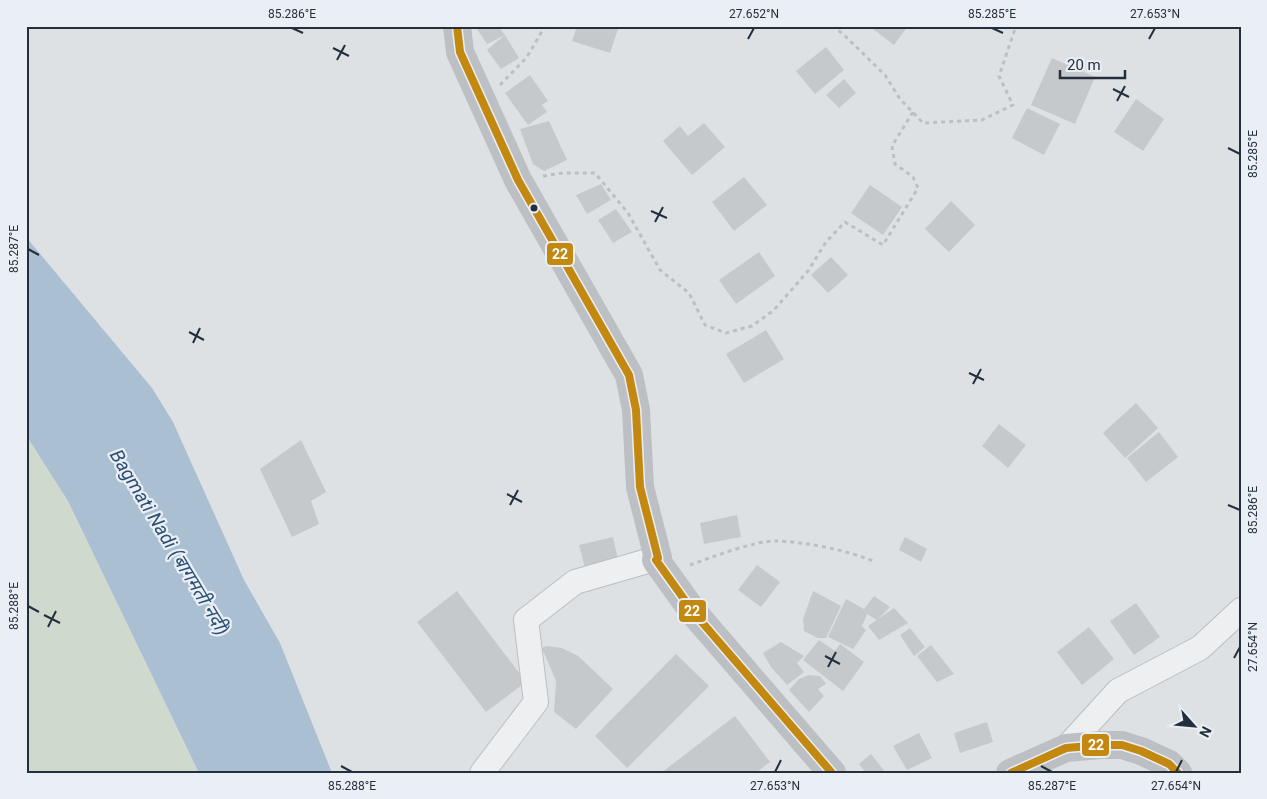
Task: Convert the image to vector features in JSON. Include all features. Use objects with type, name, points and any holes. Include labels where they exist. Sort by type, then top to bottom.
[{"type":"main road","points":[[457,26],[460,52],[518,180],[629,375],[636,410],[640,487],[661,566],[700,620],[832,773]]},
{"type":"main road","points":[[1010,773],[1038,766],[1066,748],[1122,745],[1141,751],[1169,764],[1178,773]]},
{"type":"street","points":[[482,773],[536,702],[526,620],[575,582],[661,566]]},
{"type":"street","points":[[1066,748],[1118,691],[1200,648],[1241,610]]},
{"type":"path","points":[[479,94],[493,94],[527,57],[545,26]]},
{"type":"path","points":[[832,26],[843,34],[885,75],[900,99],[923,123],[982,120],[1013,105],[999,76],[1016,26]]},
{"type":"path","points":[[518,180],[563,173],[595,173],[628,212],[660,270],[689,293],[705,325],[726,333],[752,326],[774,310],[808,271],[826,242],[845,222],[883,245],[918,188],[913,177],[895,164],[892,146],[913,112]]},
{"type":"path","points":[[661,566],[775,541],[820,546],[862,556],[875,562]]},
{"type":"shaded area","points":[[26,435],[68,501],[199,773],[26,773]]},
{"type":"water","name":"Bagmati Nadi (बागमती नदी)","points":[[26,237],[152,388],[173,422],[244,580],[280,643],[332,773],[199,773],[68,501],[26,435]]},
{"type":"building","points":[[475,26],[498,26],[505,35],[487,44]]},
{"type":"building","points":[[577,26],[619,26],[610,53],[572,41]]},
{"type":"building","points":[[869,26],[908,26],[894,45]]},
{"type":"building","points":[[505,35],[519,58],[501,69],[487,50]]},
{"type":"building","points":[[826,47],[844,70],[815,94],[796,71]]},
{"type":"building","points":[[1052,58],[1095,77],[1075,124],[1031,105]]},
{"type":"building","points":[[530,75],[548,101],[542,105],[547,112],[528,125],[505,93]]},
{"type":"building","points":[[844,79],[856,93],[839,108],[826,95]]},
{"type":"building","points":[[1136,99],[1164,119],[1143,151],[1114,132]]},
{"type":"building","points":[[1027,108],[1060,124],[1044,155],[1012,138]]},
{"type":"building","points":[[549,121],[567,160],[544,171],[533,164],[520,129]]},
{"type":"building","points":[[704,123],[725,147],[692,175],[663,141],[680,126],[688,136]]},
{"type":"building","points":[[744,177],[767,205],[734,231],[712,202]]},
{"type":"building","points":[[601,184],[611,200],[587,214],[576,195]]},
{"type":"building","points":[[870,185],[902,207],[883,235],[851,213]]},
{"type":"building","points":[[951,201],[975,225],[949,252],[925,229]]},
{"type":"building","points":[[616,209],[632,232],[613,243],[598,220]]},
{"type":"building","points":[[759,252],[775,276],[736,304],[719,280]]},
{"type":"building","points":[[831,257],[848,275],[828,293],[811,275]]},
{"type":"building","points":[[766,330],[784,359],[744,383],[726,354]]},
{"type":"building","points":[[1136,403],[1158,428],[1125,458],[1103,433]]},
{"type":"building","points":[[999,424],[1026,445],[1008,468],[982,446]]},
{"type":"building","points":[[1159,432],[1178,457],[1146,482],[1127,458]]},
{"type":"building","points":[[301,440],[326,492],[311,501],[319,524],[292,537],[260,469]]},
{"type":"building","points":[[737,515],[741,537],[704,544],[700,523]]},
{"type":"building","points":[[613,537],[618,560],[585,568],[579,545]]},
{"type":"building","points":[[905,537],[927,549],[921,562],[899,550]]},
{"type":"building","points":[[757,565],[780,582],[761,607],[738,590]]},
{"type":"building","points":[[457,591],[526,682],[486,712],[417,622]]},
{"type":"building","points":[[813,591],[841,606],[826,638],[818,638],[804,631],[803,619]]},
{"type":"building","points":[[874,596],[890,607],[877,620],[867,614],[862,626],[866,630],[853,649],[828,637],[846,599],[864,609]]},
{"type":"building","points":[[1136,603],[1160,637],[1134,655],[1110,621]]},
{"type":"building","points":[[894,608],[908,623],[879,640],[868,626]]},
{"type":"building","points":[[1089,627],[1114,659],[1082,685],[1057,652]]},
{"type":"building","points":[[910,628],[925,647],[914,656],[900,635]]},
{"type":"building","points":[[819,640],[835,651],[840,644],[864,662],[843,691],[803,660]]},
{"type":"building","points":[[781,642],[804,656],[797,663],[804,672],[787,685],[771,667],[763,653]]},
{"type":"building","points":[[931,645],[954,674],[937,682],[917,656]]},
{"type":"building","points":[[546,646],[562,648],[578,656],[613,689],[576,729],[554,712],[556,681],[542,648]]},
{"type":"building","points":[[676,654],[709,686],[627,768],[595,736]]},
{"type":"building","points":[[809,675],[820,676],[826,684],[818,689],[824,696],[809,712],[789,690],[799,679]]},
{"type":"building","points":[[735,716],[770,762],[756,773],[661,773]]},
{"type":"building","points":[[987,722],[993,742],[960,753],[954,733]]},
{"type":"building","points":[[919,733],[932,758],[907,770],[893,746]]},
{"type":"building","points":[[871,754],[886,773],[866,773],[859,764]]},
{"type":"transit line","name":"22","points":[[457,26],[460,52],[518,180],[629,375],[636,410],[640,487],[658,558],[656,560],[694,613],[832,773]]},
{"type":"transit line","name":"22","points":[[1011,773],[1066,748],[1101,745],[1122,745],[1141,751],[1169,764],[1178,773]]}]
